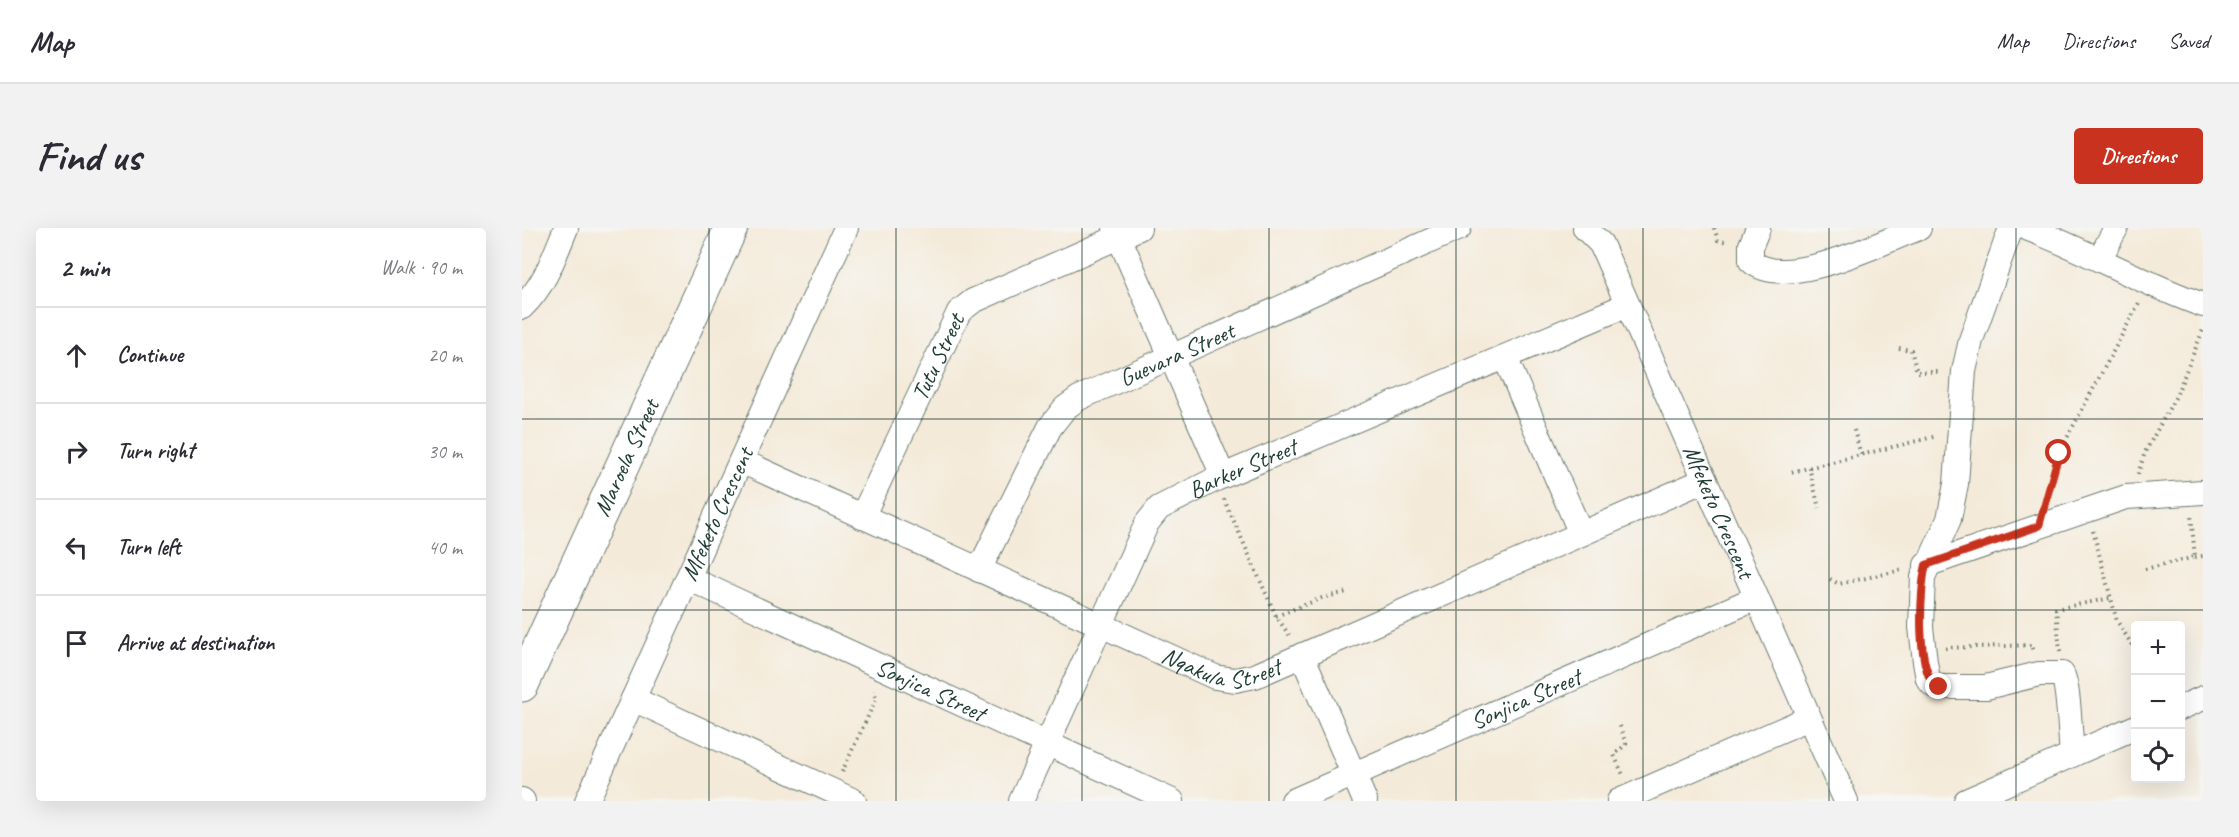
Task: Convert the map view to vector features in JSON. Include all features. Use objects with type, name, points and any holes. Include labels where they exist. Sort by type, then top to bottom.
[{"type":"street","points":[[522,307],[533,297],[548,273],[566,228]]},
{"type":"street","name":"Maroela Street","points":[[522,685],[731,228]]},
{"type":"street","name":"Mfeketo Crescent","points":[[587,801],[846,228]]},
{"type":"street","name":"Guevara Street","points":[[979,570],[1050,427],[1058,414],[1079,398],[1458,228]]},
{"type":"street","name":"Mfeketo Crescent","points":[[1585,228],[1601,244],[1846,801]]},
{"type":"street","points":[[1758,228],[1751,245],[1751,261],[1758,267],[1778,272],[1817,266],[1919,228]]},
{"type":"street","points":[[2011,228],[1971,340],[1964,371],[1956,484],[1949,519],[1926,565],[1921,590],[1923,649],[1928,679],[1933,685],[1939,687],[1986,687],[2050,674],[2067,690],[2067,714],[2072,755]]},
{"type":"street","points":[[2026,228],[2100,258],[2149,284],[2203,305]]},
{"type":"street","points":[[2100,258],[2116,228]]},
{"type":"street","points":[[1124,231],[1219,477]]},
{"type":"street","name":"Tutu Street","points":[[862,516],[959,312],[973,301],[1124,231]]},
{"type":"street","name":"Barker Street","points":[[1021,801],[1152,515],[1159,508],[1219,477],[1627,305]]},
{"type":"street","points":[[1505,357],[1581,534]]},
{"type":"street","name":"Nqakula Street","points":[[741,461],[1225,679],[1255,676],[1705,480]]},
{"type":"street","points":[[1926,565],[2126,497],[2196,493]]},
{"type":"street","name":"Sonjica Street","points":[[688,578],[1172,801]]},
{"type":"street","name":"Sonjica Street","points":[[1293,801],[1756,598]]},
{"type":"street","points":[[1302,655],[1365,801]]},
{"type":"street","points":[[2185,706],[2203,698]]},
{"type":"street","points":[[633,699],[845,797]]},
{"type":"street","points":[[1625,798],[1809,718]]},
{"type":"street","points":[[1966,801],[2131,729]]},
{"type":"path","points":[[2039,526],[2059,453],[2149,284]]},
{"type":"path","points":[[2126,497],[2138,475],[2145,452],[2175,396],[2203,330]]},
{"type":"path","points":[[1899,348],[1911,350],[1917,372],[1964,371]]},
{"type":"path","points":[[1854,430],[1861,455]]},
{"type":"path","points":[[1792,472],[1958,431]]},
{"type":"path","points":[[1809,468],[1819,508]]},
{"type":"path","points":[[1219,477],[1276,616],[1302,655]]},
{"type":"path","points":[[2195,557],[2196,493]]},
{"type":"path","points":[[2088,510],[2117,621],[2131,643]]},
{"type":"path","points":[[2145,569],[2195,557],[2203,556],[2203,559]]},
{"type":"path","points":[[1830,579],[1839,584],[1926,565]]},
{"type":"path","points":[[1276,616],[1322,598],[1347,592]]},
{"type":"path","points":[[2050,674],[2056,609],[2111,598]]},
{"type":"path","points":[[1923,649],[2032,645],[2050,674]]},
{"type":"path","points":[[845,797],[844,765],[877,697],[873,694],[886,669]]},
{"type":"path","points":[[1620,726],[1626,744],[1614,755],[1625,798]]},
{"type":"route","points":[[1939,687],[1933,685],[1928,679],[1923,649],[1921,590],[1926,565],[2039,526],[2059,453]]}]
